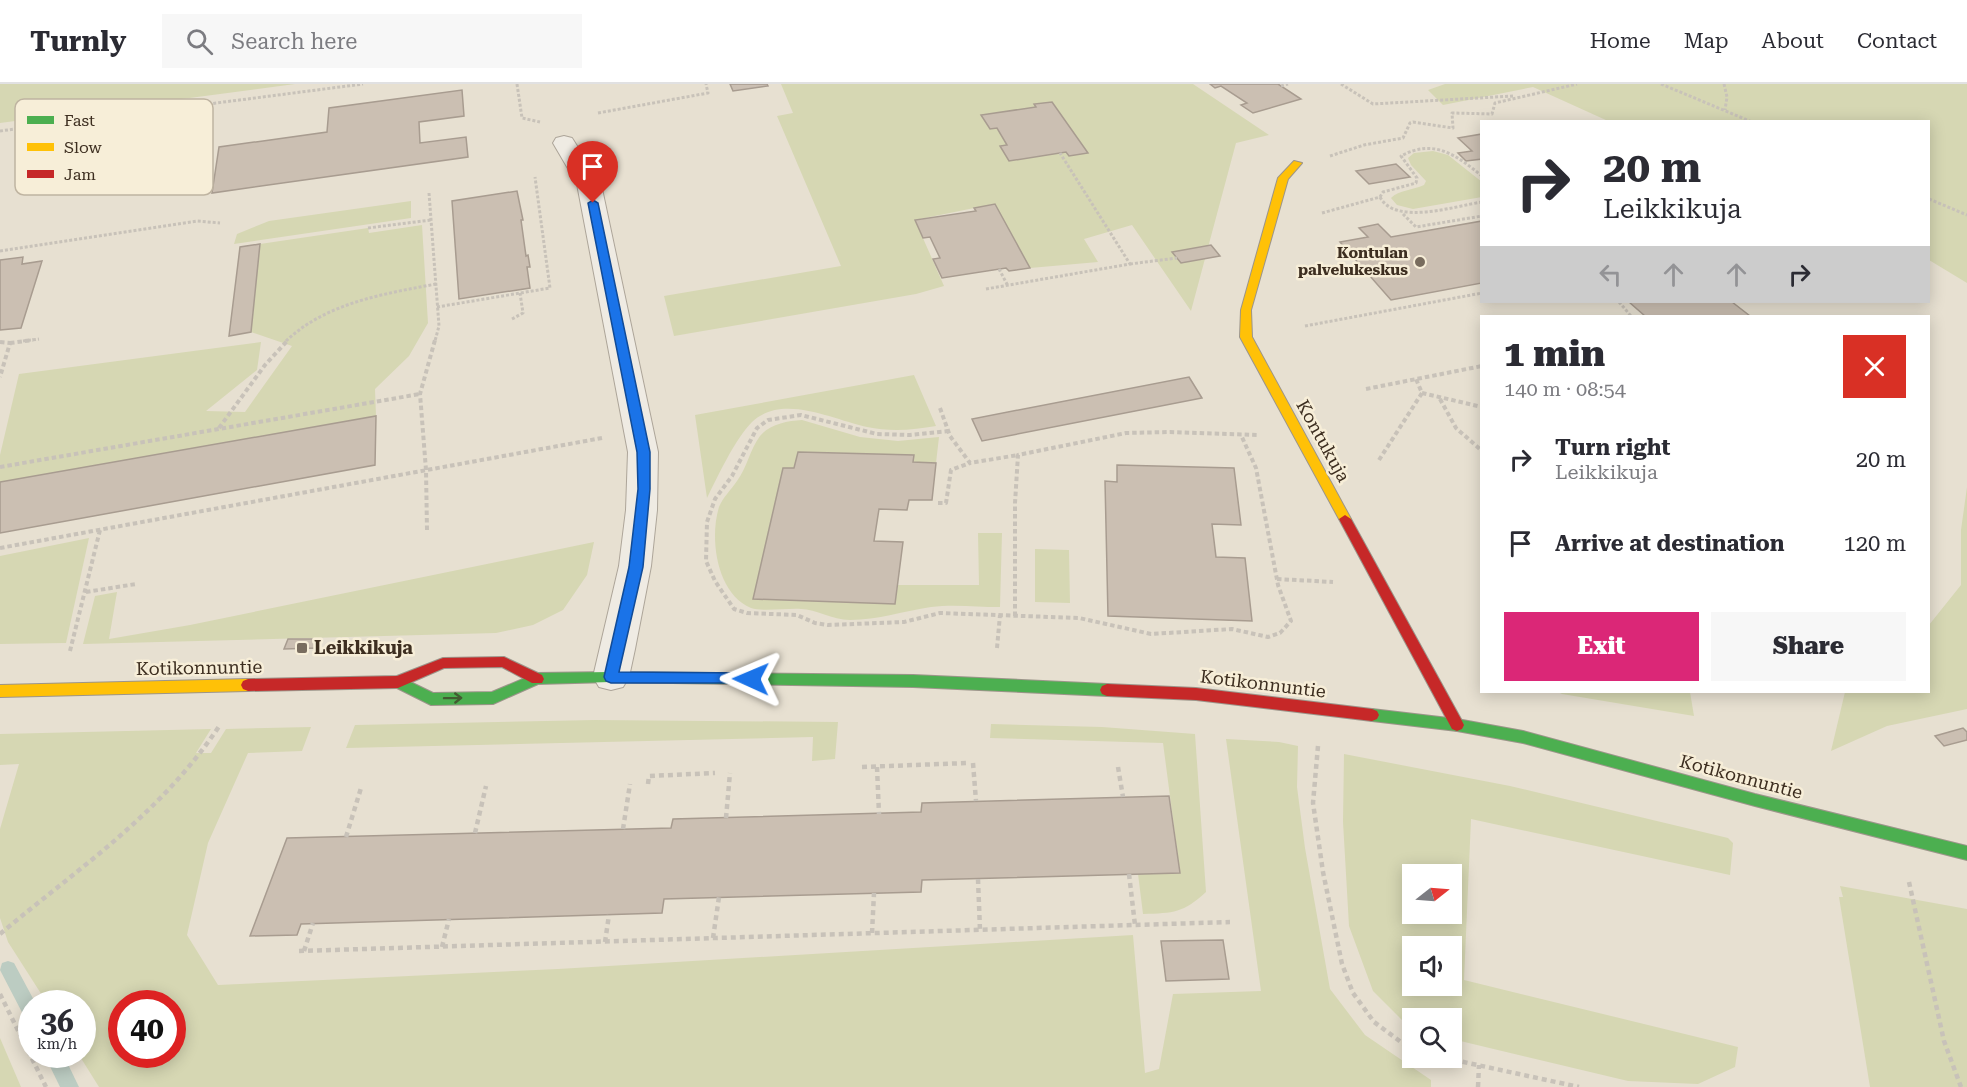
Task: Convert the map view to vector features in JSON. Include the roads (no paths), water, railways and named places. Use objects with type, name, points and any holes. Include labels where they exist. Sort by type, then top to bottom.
[{"type":"street","points":[[564,143],[589,184],[643,452],[644,489],[636,567],[611,677]]},
{"type":"street","name":"Kontukuja","points":[[1297,163],[1283,178],[1246,310],[1246,337],[1457,725]]},
{"type":"street","name":"Kotikonnuntie","points":[[0,691],[398,682],[443,663],[474,662],[504,662],[537,679]]},
{"type":"street","name":"Kotikonnuntie","points":[[398,682],[431,699],[493,698],[537,679],[611,677],[913,681],[1196,694],[1457,725],[1523,737],[1755,800],[1967,853]]},
{"type":"waterway","points":[[8,969],[19,990]]},
{"type":"waterway","points":[[60,1068],[70,1087]]},
{"type":"place","name":"Kontulan palvelukeskus","points":[[1420,262]]},
{"type":"place","name":"Leikkikuja","points":[[302,648]]}]
